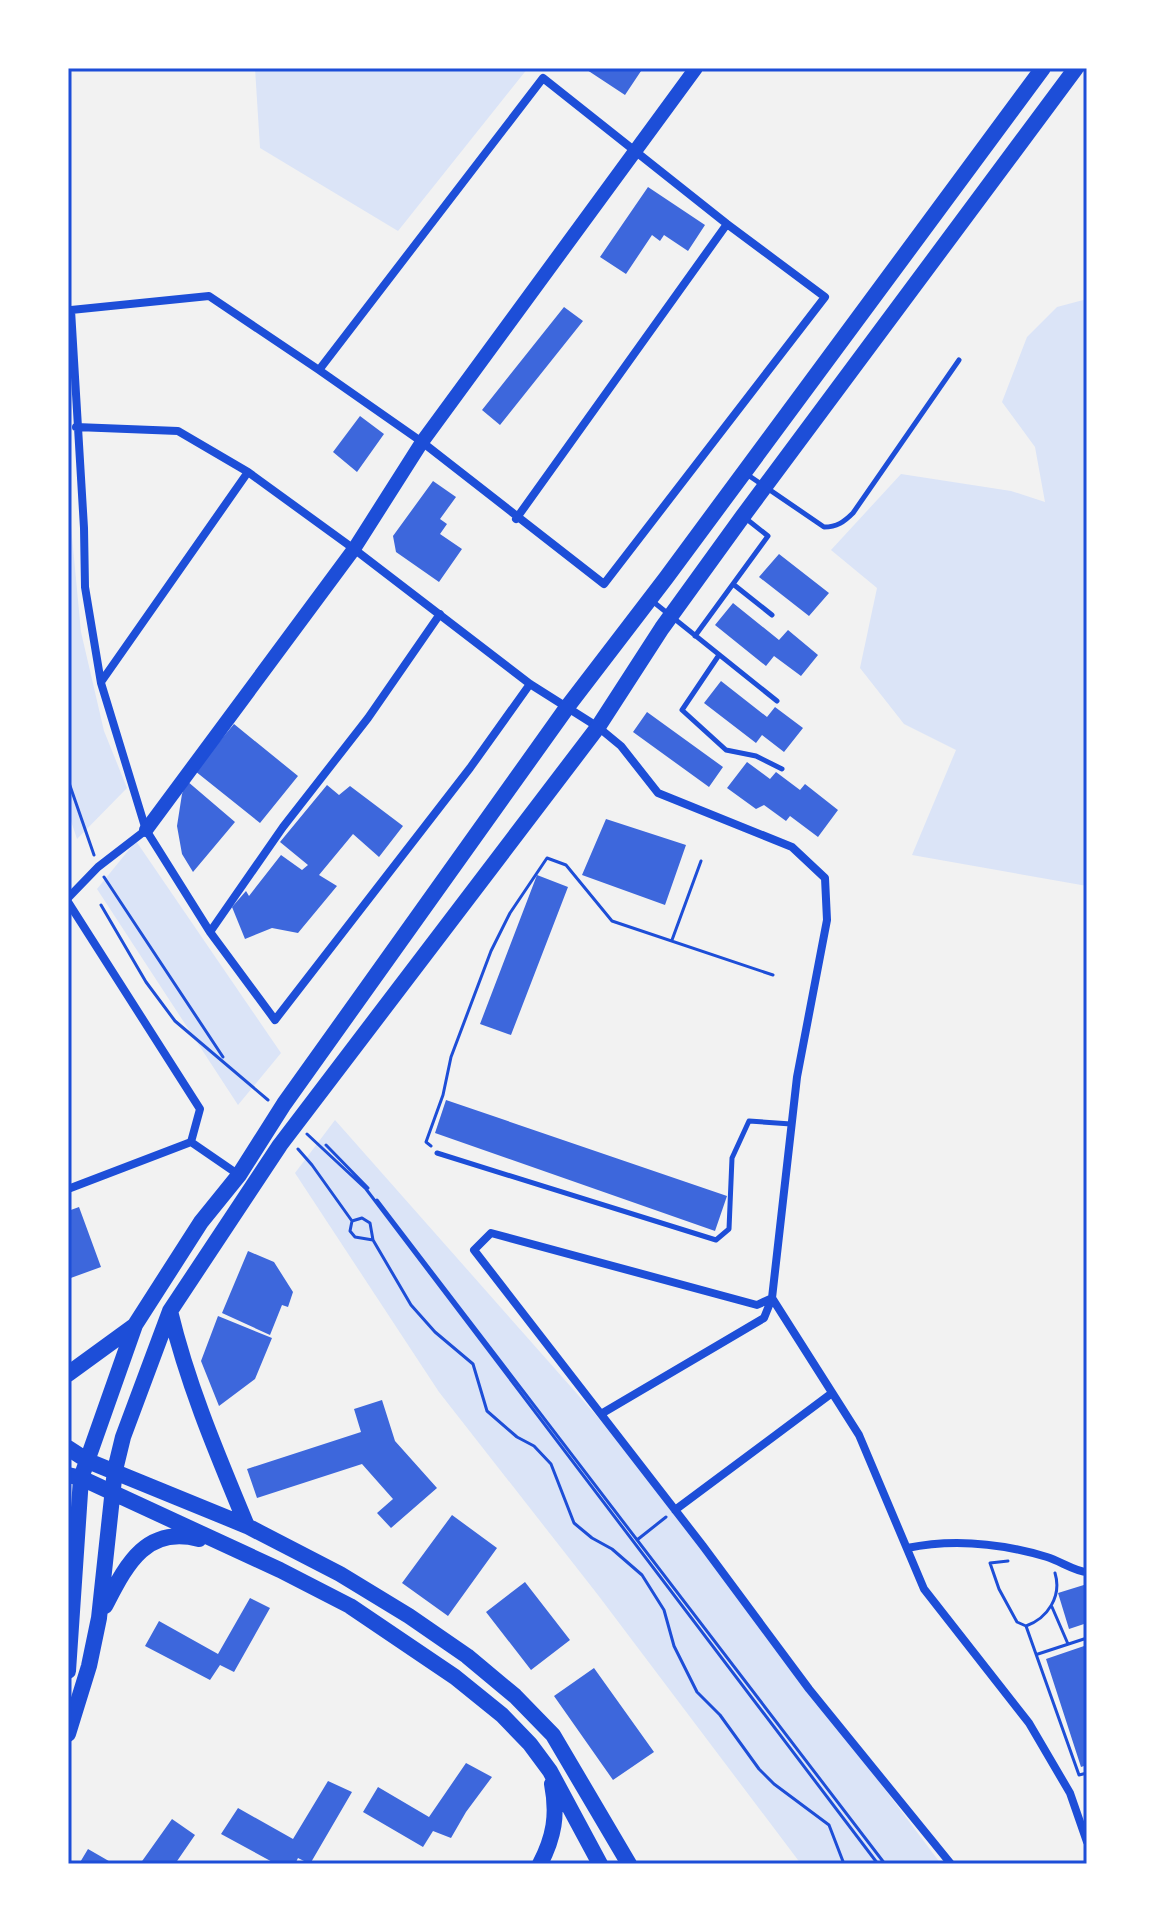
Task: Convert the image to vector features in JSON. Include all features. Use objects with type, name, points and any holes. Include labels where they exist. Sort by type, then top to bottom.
[{"type":"main road","points":[[146,830],[354,549],[422,442],[696,68]]},
{"type":"main road","points":[[68,1671],[74,1602],[74,1477],[88,1461],[135,1325],[201,1222],[239,1175],[284,1104],[568,706],[1043,68]]},
{"type":"main road","points":[[68,1734],[89,1666],[99,1618],[115,1470],[123,1437],[170,1311],[280,1145],[598,727],[671,616],[743,516],[1076,68]]},
{"type":"main road","points":[[170,1311],[178,1345],[208,1432],[247,1526]]},
{"type":"main road","points":[[68,1374],[135,1325]]},
{"type":"main road","points":[[68,1448],[88,1461],[247,1526],[340,1574],[467,1656],[515,1696],[553,1735],[626,1858]]},
{"type":"main road","points":[[74,1477],[235,1549],[350,1606],[411,1646],[502,1715],[530,1744],[550,1771],[601,1864]]},
{"type":"main road","points":[[99,1618],[124,1569],[151,1544],[188,1536],[235,1549]]},
{"type":"main road","points":[[68,1585],[74,1602]]},
{"type":"main road","points":[[540,1864],[554,1831],[556,1812],[550,1771]]},
{"type":"street","points":[[319,370],[543,78],[727,224],[825,297],[604,584],[516,519],[422,442],[209,296],[71,310],[85,587],[101,683],[146,830],[210,932],[275,1020],[470,768],[530,684]]},
{"type":"street","points":[[516,519],[727,224]]},
{"type":"street","points":[[76,427],[178,431],[248,472],[530,684],[598,727],[621,746],[658,793],[792,847],[825,878],[827,920],[797,1077],[772,1298],[764,1318],[601,1414]]},
{"type":"street","points":[[101,683],[248,472]]},
{"type":"street","points":[[210,932],[283,827],[368,718],[440,614]]},
{"type":"street","points":[[146,830],[98,867],[68,900],[200,1109],[191,1142]]},
{"type":"street","points":[[191,1142],[239,1175]]},
{"type":"street","points":[[68,1189],[191,1142]]},
{"type":"street","points":[[772,1298],[757,1305],[491,1233],[474,1250],[703,1546],[809,1689],[951,1864]]},
{"type":"street","points":[[772,1298],[859,1435],[924,1589],[1029,1723],[1070,1793],[1087,1842]]},
{"type":"street","points":[[675,1510],[832,1393]]},
{"type":"street","points":[[907,1548],[956,1541],[997,1545],[1064,1562],[1083,1573],[1087,1572]]},
{"type":"street","points":[[601,1864],[626,1858]]},
{"type":"lane","points":[[745,472],[824,527],[835,527],[853,513],[959,360]]},
{"type":"lane","points":[[695,636],[768,536],[743,516]]},
{"type":"lane","points":[[733,584],[772,615]]},
{"type":"lane","points":[[650,599],[777,701]]},
{"type":"lane","points":[[719,655],[682,710],[726,750],[756,756],[782,769]]},
{"type":"lane","points":[[437,1153],[716,1240],[729,1229],[732,1158],[749,1121],[791,1124]]},
{"type":"path","points":[[68,780],[98,867],[226,1062],[259,1089]]},
{"type":"path","points":[[437,1153],[426,1142],[443,1095],[451,1057],[491,951],[510,913],[547,858],[566,865],[612,921],[773,975]]},
{"type":"path","points":[[672,940],[701,861]]},
{"type":"path","points":[[101,905],[146,982],[175,1021],[266,1098]]},
{"type":"path","points":[[315,1141],[366,1189],[878,1864]]},
{"type":"path","points":[[326,1145],[367,1187],[885,1864]]},
{"type":"path","points":[[298,1149],[352,1221],[350,1231],[355,1237],[373,1240]]},
{"type":"path","points":[[352,1221],[362,1218],[370,1223],[373,1240],[411,1305],[435,1332],[473,1364],[487,1411],[517,1437],[534,1446],[551,1464],[574,1523],[612,1549],[642,1575],[664,1610],[674,1646],[697,1692],[720,1715],[767,1776],[829,1825],[844,1864]]},
{"type":"path","points":[[637,1540],[675,1510]]},
{"type":"path","points":[[1016,1560],[990,1563],[999,1589],[1017,1622],[1026,1626],[1035,1623],[1052,1607]]},
{"type":"path","points":[[1052,1566],[1057,1579],[1052,1607],[1068,1644]]},
{"type":"path","points":[[1026,1626],[1079,1775],[1087,1773]]},
{"type":"path","points":[[1037,1655],[1087,1638]]},
{"type":"shaded area","points":[[255,68],[528,68],[398,231],[260,148]]},
{"type":"shaded area","points":[[1087,299],[1087,886],[912,855],[956,750],[904,724],[860,668],[877,588],[831,550],[901,474],[1011,491],[1045,502],[1035,447],[1002,402],[1027,337],[1057,307]]},
{"type":"shaded area","points":[[68,494],[81,632],[104,731],[127,788],[77,839],[68,812]]},
{"type":"shaded area","points":[[136,841],[281,1053],[238,1105],[97,889]]},
{"type":"shaded area","points":[[335,1120],[648,1474],[941,1864],[801,1864],[598,1595],[439,1392],[295,1173]]},
{"type":"building","points":[[584,68],[643,68],[625,95]]},
{"type":"building","points":[[648,187],[705,225],[688,251],[664,235],[660,241],[652,235],[626,274],[600,257]]},
{"type":"building","points":[[564,307],[583,321],[500,425],[482,410]]},
{"type":"building","points":[[360,416],[384,434],[357,472],[333,452]]},
{"type":"building","points":[[433,481],[456,497],[440,519],[447,524],[440,534],[462,549],[439,582],[396,552],[393,536]]},
{"type":"building","points":[[779,554],[829,593],[809,616],[759,577]]},
{"type":"building","points":[[733,603],[779,640],[788,630],[818,655],[801,676],[774,656],[766,666],[715,625]]},
{"type":"building","points":[[721,681],[767,717],[775,707],[803,728],[784,752],[762,735],[756,743],[704,703]]},
{"type":"building","points":[[647,712],[723,767],[709,787],[633,732]]},
{"type":"building","points":[[234,724],[298,776],[260,823],[195,771]]},
{"type":"building","points":[[747,762],[770,779],[776,772],[800,790],[805,784],[838,810],[818,837],[790,816],[786,821],[764,805],[756,809],[727,788]]},
{"type":"building","points":[[187,781],[235,822],[193,872],[182,854],[177,826]]},
{"type":"building","points":[[327,785],[339,795],[350,786],[403,826],[379,857],[353,834],[319,875],[337,886],[298,933],[272,928],[245,939],[232,907],[246,891],[249,896],[281,855],[302,870],[308,865],[280,842]]},
{"type":"building","points":[[606,819],[686,845],[665,905],[582,875]]},
{"type":"building","points":[[537,875],[568,887],[511,1035],[480,1024]]},
{"type":"building","points":[[446,1100],[727,1196],[715,1231],[435,1133]]},
{"type":"building","points":[[79,1207],[101,1267],[68,1279],[68,1211]]},
{"type":"building","points":[[248,1251],[274,1262],[293,1292],[288,1307],[282,1305],[270,1335],[222,1313]]},
{"type":"building","points":[[218,1316],[272,1338],[255,1379],[219,1406],[201,1361]]},
{"type":"building","points":[[382,1400],[395,1441],[437,1488],[391,1528],[377,1513],[393,1499],[362,1464],[257,1498],[247,1469],[361,1432],[354,1409]]},
{"type":"building","points":[[452,1515],[497,1548],[448,1616],[402,1583]]},
{"type":"building","points":[[525,1582],[570,1640],[531,1670],[486,1612]]},
{"type":"building","points":[[1087,1584],[1087,1623],[1069,1629],[1058,1593]]},
{"type":"building","points":[[250,1598],[270,1608],[234,1672],[220,1665],[210,1680],[145,1646],[159,1621],[218,1654]]},
{"type":"building","points":[[1087,1645],[1087,1765],[1081,1767],[1046,1659]]},
{"type":"building","points":[[594,1668],[654,1752],[613,1780],[554,1696]]},
{"type":"building","points":[[466,1763],[492,1777],[451,1838],[433,1831],[423,1847],[363,1812],[378,1787],[429,1817]]},
{"type":"building","points":[[328,1781],[352,1792],[310,1864],[298,1858],[295,1864],[276,1864],[221,1834],[238,1808],[293,1839]]},
{"type":"building","points":[[172,1819],[195,1835],[175,1864],[140,1864]]},
{"type":"building","points":[[88,1849],[114,1864],[79,1864]]}]
